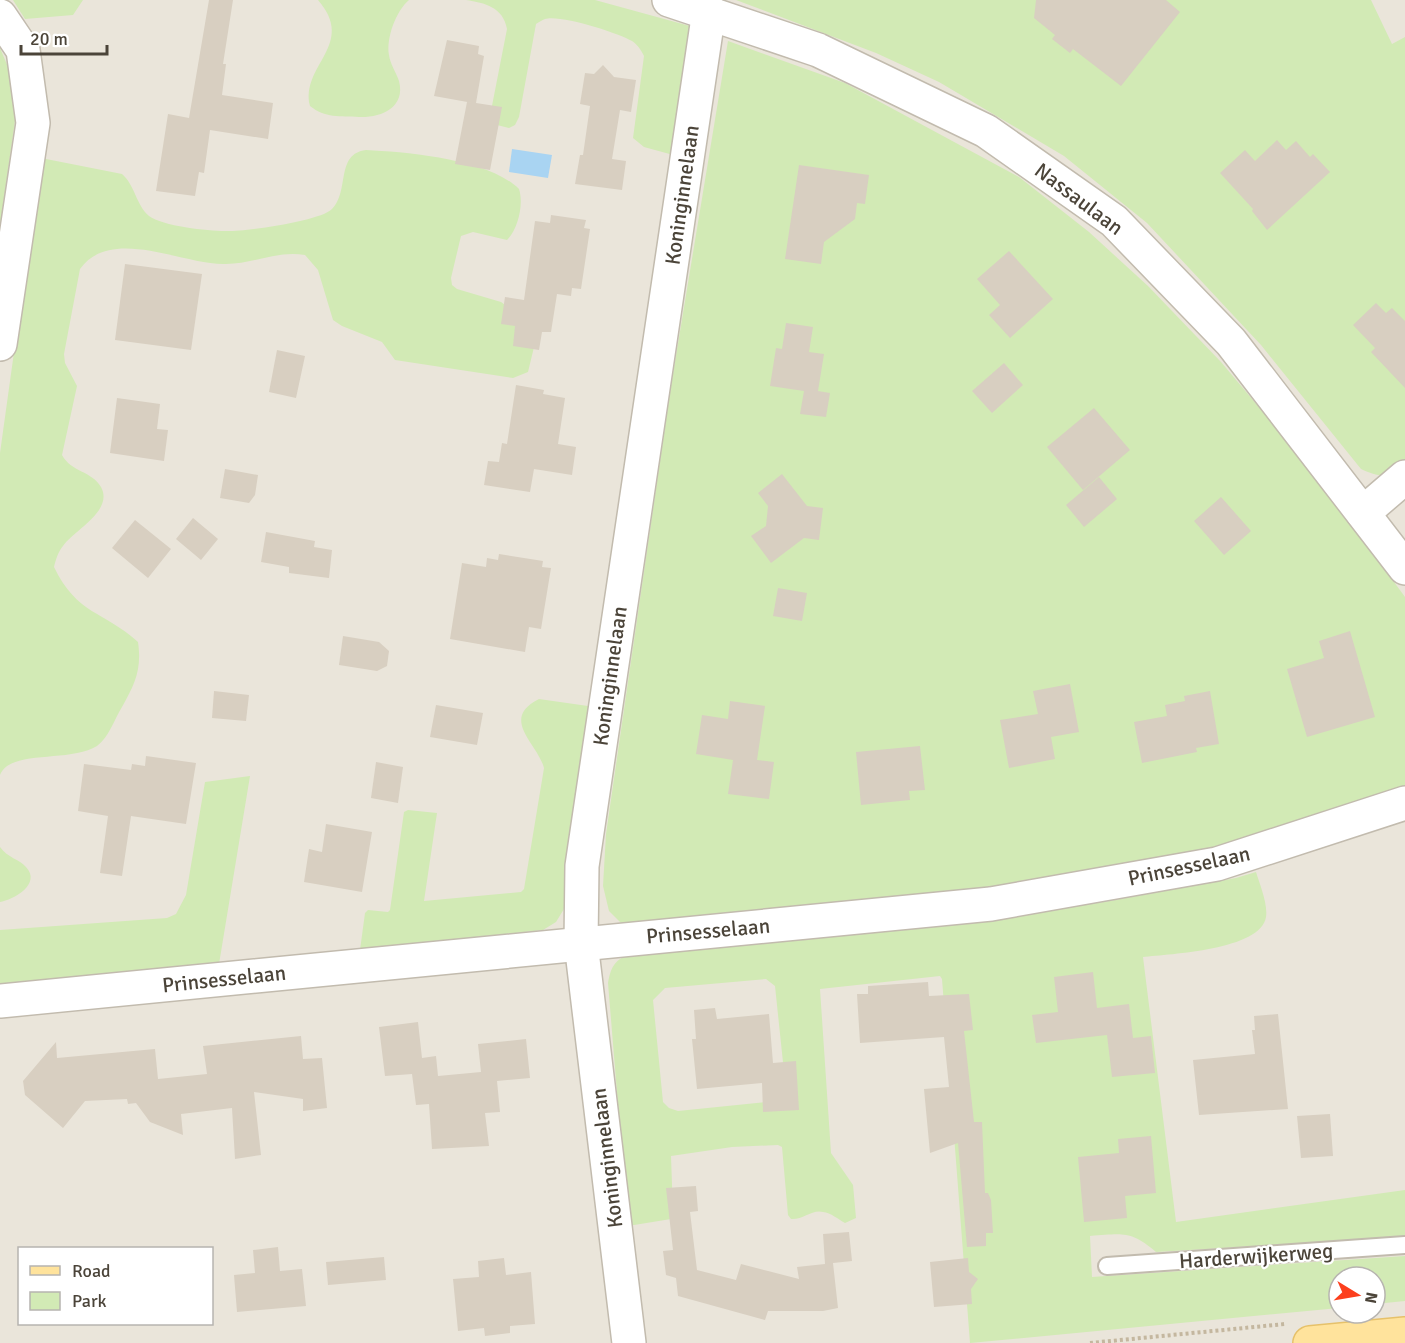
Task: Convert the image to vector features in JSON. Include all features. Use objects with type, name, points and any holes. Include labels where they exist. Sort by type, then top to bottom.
[{"type":"main road","points":[[1299,1334],[1405,1334]]},
{"type":"street","name":"Nassaulaan","points":[[669,0],[709,11],[818,50],[986,131],[1114,221],[1231,342],[1405,568]]},
{"type":"street","name":"Koninginnelaan","points":[[629,1343],[581,943],[582,866],[709,11]]},
{"type":"street","points":[[0,16],[23,50],[33,123],[1,328]]},
{"type":"street","points":[[1362,513],[1405,477]]},
{"type":"street","name":"Prinsesselaan","points":[[0,1001],[991,904],[1217,864],[1405,803]]},
{"type":"lane","name":"Harderwijkerweg","points":[[1107,1266],[1405,1245]]},
{"type":"path","points":[[1090,1343],[1299,1334]]},
{"type":"shaded area","points":[[0,0],[1405,0],[1405,1343],[0,1343]]},
{"type":"green space","points":[[13,0],[83,0],[73,15],[25,19]]},
{"type":"green space","points":[[318,0],[409,0],[396,18],[389,41],[390,58],[400,90],[399,98],[390,110],[375,116],[345,117],[333,116],[310,106],[309,92],[313,78],[330,43],[332,30],[328,16]]},
{"type":"green space","points":[[466,0],[595,0],[697,28],[677,156],[644,147],[633,138],[644,56],[638,46],[615,33],[563,19],[545,19],[536,24],[519,117],[515,125],[509,128],[497,125],[490,116],[507,29],[502,16],[492,7]]},
{"type":"green space","points":[[736,0],[1371,0],[1392,44],[1405,37],[1405,469],[1383,475],[1361,469],[1261,345],[1147,223],[1064,156],[939,82],[876,53]]},
{"type":"green space","points":[[728,41],[845,83],[1019,177],[1089,232],[1148,286],[1221,362],[1311,469],[1405,597],[1405,796],[1217,849],[946,896],[638,926],[621,923],[609,911],[603,886],[606,834],[670,392]]},
{"type":"green space","points":[[0,48],[11,74],[18,100],[0,226]]},
{"type":"green space","points":[[366,150],[425,155],[468,164],[505,179],[519,189],[520,209],[511,235],[507,240],[473,232],[461,236],[451,278],[452,285],[457,289],[501,302],[508,307],[534,347],[528,372],[513,378],[395,360],[382,342],[333,320],[318,270],[305,255],[284,254],[234,264],[206,262],[147,250],[110,250],[93,256],[80,269],[64,354],[65,363],[77,386],[62,455],[71,465],[97,482],[104,496],[98,512],[61,548],[54,567],[72,595],[82,604],[138,642],[138,668],[127,699],[108,733],[97,746],[72,754],[16,762],[6,767],[0,775],[0,453],[41,158],[122,174],[145,211],[155,220],[197,229],[234,231],[264,228],[313,218],[332,209],[341,193],[346,166],[350,158]]},
{"type":"green space","points":[[539,699],[595,707],[567,904],[556,922],[543,930],[360,950],[365,913],[368,910],[388,912],[390,910],[404,812],[408,810],[437,813],[424,901],[521,892],[524,889],[544,768],[521,723],[522,715],[527,707]]},
{"type":"green space","points":[[250,776],[219,964],[0,987],[0,930],[167,918],[176,914],[186,895],[205,782]]},
{"type":"green space","points":[[0,847],[6,854],[26,867],[31,879],[18,895],[0,902]]},
{"type":"green space","points":[[1256,872],[1266,906],[1266,917],[1260,928],[1248,937],[1192,952],[1143,957],[1176,1222],[1405,1190],[1405,1237],[1156,1252],[1139,1240],[1126,1235],[1090,1236],[1092,1277],[1405,1256],[1405,1301],[1387,1303],[1387,1265],[1327,1265],[1327,1309],[970,1343],[940,976],[820,989],[831,1153],[853,1185],[856,1218],[845,1223],[819,1211],[791,1219],[788,1215],[782,1147],[778,1145],[732,1147],[671,1156],[673,1214],[671,1219],[628,1226],[608,983],[614,965],[624,957],[629,954],[964,922],[1104,902],[1236,878]],"holes":[[[766,979],[775,986],[786,1091],[776,1101],[678,1111],[669,1108],[663,1102],[653,1000],[665,988]]]},
{"type":"water","points":[[512,149],[552,155],[548,178],[509,172]]},
{"type":"building","points":[[209,0],[233,0],[223,64],[226,64],[222,95],[273,103],[268,139],[210,130],[204,173],[199,172],[195,196],[156,191],[168,114],[189,118]]},
{"type":"building","points":[[1036,0],[1166,0],[1180,12],[1121,86],[1073,49],[1070,53],[1052,39],[1055,35],[1034,18]]},
{"type":"building","points":[[447,40],[479,46],[478,54],[484,56],[476,103],[502,107],[490,170],[455,164],[467,102],[473,103],[434,96]]},
{"type":"building","points":[[603,65],[614,77],[636,80],[631,112],[620,110],[612,159],[626,161],[622,190],[575,184],[580,155],[583,155],[590,106],[580,104],[585,73],[594,74]]},
{"type":"building","points":[[1277,140],[1286,150],[1296,141],[1310,157],[1313,154],[1330,172],[1267,230],[1252,211],[1253,209],[1220,173],[1245,150],[1255,161]]},
{"type":"building","points":[[799,165],[869,175],[865,204],[857,203],[855,219],[824,242],[821,264],[785,259]]},
{"type":"building","points":[[551,215],[586,220],[584,228],[590,229],[581,289],[572,288],[571,296],[557,294],[551,332],[542,332],[539,350],[513,346],[515,326],[501,324],[505,297],[524,300],[535,221],[550,223]]},
{"type":"building","points":[[1009,251],[1053,299],[1010,338],[989,315],[1000,305],[977,279]]},
{"type":"building","points":[[125,264],[202,274],[191,350],[115,340]]},
{"type":"building","points":[[1376,303],[1386,313],[1392,308],[1405,321],[1405,388],[1371,352],[1375,348],[1353,325]]},
{"type":"building","points":[[786,323],[813,327],[809,352],[824,354],[818,391],[830,393],[826,417],[800,414],[804,391],[770,386],[776,348],[782,349]]},
{"type":"building","points":[[277,350],[305,356],[296,398],[269,392]]},
{"type":"building","points":[[1004,363],[1023,385],[992,413],[972,391]]},
{"type":"building","points":[[516,385],[544,390],[543,394],[565,398],[558,444],[576,447],[572,475],[534,469],[530,492],[484,485],[488,461],[499,462],[502,443],[507,444]]},
{"type":"building","points":[[117,398],[160,404],[157,429],[168,430],[164,461],[110,453]]},
{"type":"building","points":[[1094,408],[1130,450],[1083,490],[1047,447]]},
{"type":"building","points":[[225,469],[258,475],[255,495],[249,503],[220,498]]},
{"type":"building","points":[[782,474],[807,506],[823,508],[819,540],[804,538],[771,563],[751,536],[766,526],[768,506],[758,493]]},
{"type":"building","points":[[1099,477],[1117,499],[1084,527],[1066,505]]},
{"type":"building","points":[[1221,497],[1251,531],[1224,555],[1194,521]]},
{"type":"building","points":[[193,518],[218,539],[201,560],[176,539]]},
{"type":"building","points":[[135,520],[171,549],[148,578],[112,548]]},
{"type":"building","points":[[266,532],[315,541],[314,547],[332,550],[329,578],[289,573],[289,567],[261,562]]},
{"type":"building","points":[[499,554],[543,561],[542,567],[551,568],[541,629],[529,627],[525,652],[450,639],[462,563],[486,567],[487,558],[498,560]]},
{"type":"building","points":[[778,588],[807,593],[802,621],[773,616]]},
{"type":"building","points":[[1350,631],[1375,717],[1307,737],[1287,669],[1324,658],[1319,641]]},
{"type":"building","points":[[343,636],[379,642],[389,651],[387,666],[377,671],[339,665]]},
{"type":"building","points":[[1070,684],[1079,732],[1051,737],[1055,759],[1009,768],[1000,720],[1038,714],[1033,691]]},
{"type":"building","points":[[214,691],[249,695],[246,721],[212,718]]},
{"type":"building","points":[[1210,691],[1219,744],[1196,748],[1197,752],[1142,763],[1134,722],[1167,716],[1165,705],[1185,701],[1184,696]]},
{"type":"building","points":[[730,701],[765,706],[757,760],[774,762],[769,799],[728,794],[733,760],[696,754],[702,715],[728,719]]},
{"type":"building","points":[[436,705],[483,713],[477,745],[430,737]]},
{"type":"building","points":[[920,746],[925,790],[909,791],[910,800],[861,805],[856,752]]},
{"type":"building","points":[[146,756],[196,763],[186,824],[131,816],[122,876],[100,873],[108,816],[78,811],[84,764],[131,770],[132,764],[145,766]]},
{"type":"building","points":[[376,762],[403,767],[398,803],[371,798]]},
{"type":"building","points":[[326,824],[372,832],[362,892],[304,882],[309,849],[322,852]]},
{"type":"building","points":[[1093,972],[1097,1008],[1129,1004],[1133,1038],[1151,1036],[1155,1073],[1112,1077],[1107,1035],[1036,1043],[1032,1015],[1058,1012],[1054,977]]},
{"type":"building","points":[[928,982],[929,996],[969,994],[973,1030],[964,1031],[974,1122],[982,1122],[985,1193],[988,1193],[991,1200],[993,1233],[986,1233],[986,1246],[967,1247],[958,1143],[930,1153],[924,1089],[949,1087],[944,1037],[860,1043],[857,994],[868,994],[868,986]]},
{"type":"building","points":[[715,1008],[717,1019],[769,1014],[773,1063],[796,1061],[799,1110],[763,1112],[762,1083],[697,1089],[692,1039],[696,1039],[694,1010]]},
{"type":"building","points":[[1278,1014],[1288,1109],[1199,1115],[1193,1060],[1255,1054],[1252,1030],[1255,1030],[1254,1016]]},
{"type":"building","points":[[418,1022],[422,1058],[436,1056],[438,1076],[481,1072],[478,1044],[526,1039],[530,1078],[497,1081],[500,1112],[485,1113],[489,1146],[432,1149],[429,1104],[416,1105],[412,1074],[385,1076],[379,1027]]},
{"type":"building","points":[[301,1036],[303,1059],[322,1058],[327,1108],[303,1111],[303,1099],[254,1092],[261,1155],[235,1159],[232,1108],[181,1114],[183,1135],[150,1122],[136,1103],[128,1104],[127,1099],[85,1101],[63,1128],[25,1095],[23,1081],[56,1042],[57,1058],[155,1049],[158,1079],[207,1074],[203,1046]]},
{"type":"building","points":[[1330,1114],[1333,1156],[1301,1158],[1297,1116]]},
{"type":"building","points":[[1151,1136],[1156,1193],[1125,1196],[1127,1218],[1084,1222],[1078,1157],[1119,1153],[1118,1139]]},
{"type":"building","points":[[696,1186],[698,1211],[690,1212],[697,1270],[736,1280],[741,1264],[799,1279],[797,1267],[825,1264],[823,1234],[849,1232],[852,1261],[833,1263],[838,1308],[823,1311],[768,1311],[765,1320],[678,1296],[676,1278],[666,1275],[663,1251],[673,1250],[666,1188]]},
{"type":"building","points":[[278,1247],[280,1271],[302,1269],[306,1306],[237,1312],[234,1275],[255,1273],[253,1250]]},
{"type":"building","points":[[384,1257],[386,1280],[328,1285],[326,1262]]},
{"type":"building","points":[[504,1258],[506,1275],[531,1272],[535,1324],[510,1326],[510,1333],[485,1336],[484,1328],[458,1331],[453,1279],[479,1277],[478,1261]]},
{"type":"building","points":[[968,1258],[969,1272],[978,1279],[971,1289],[972,1304],[934,1307],[930,1262]]}]
